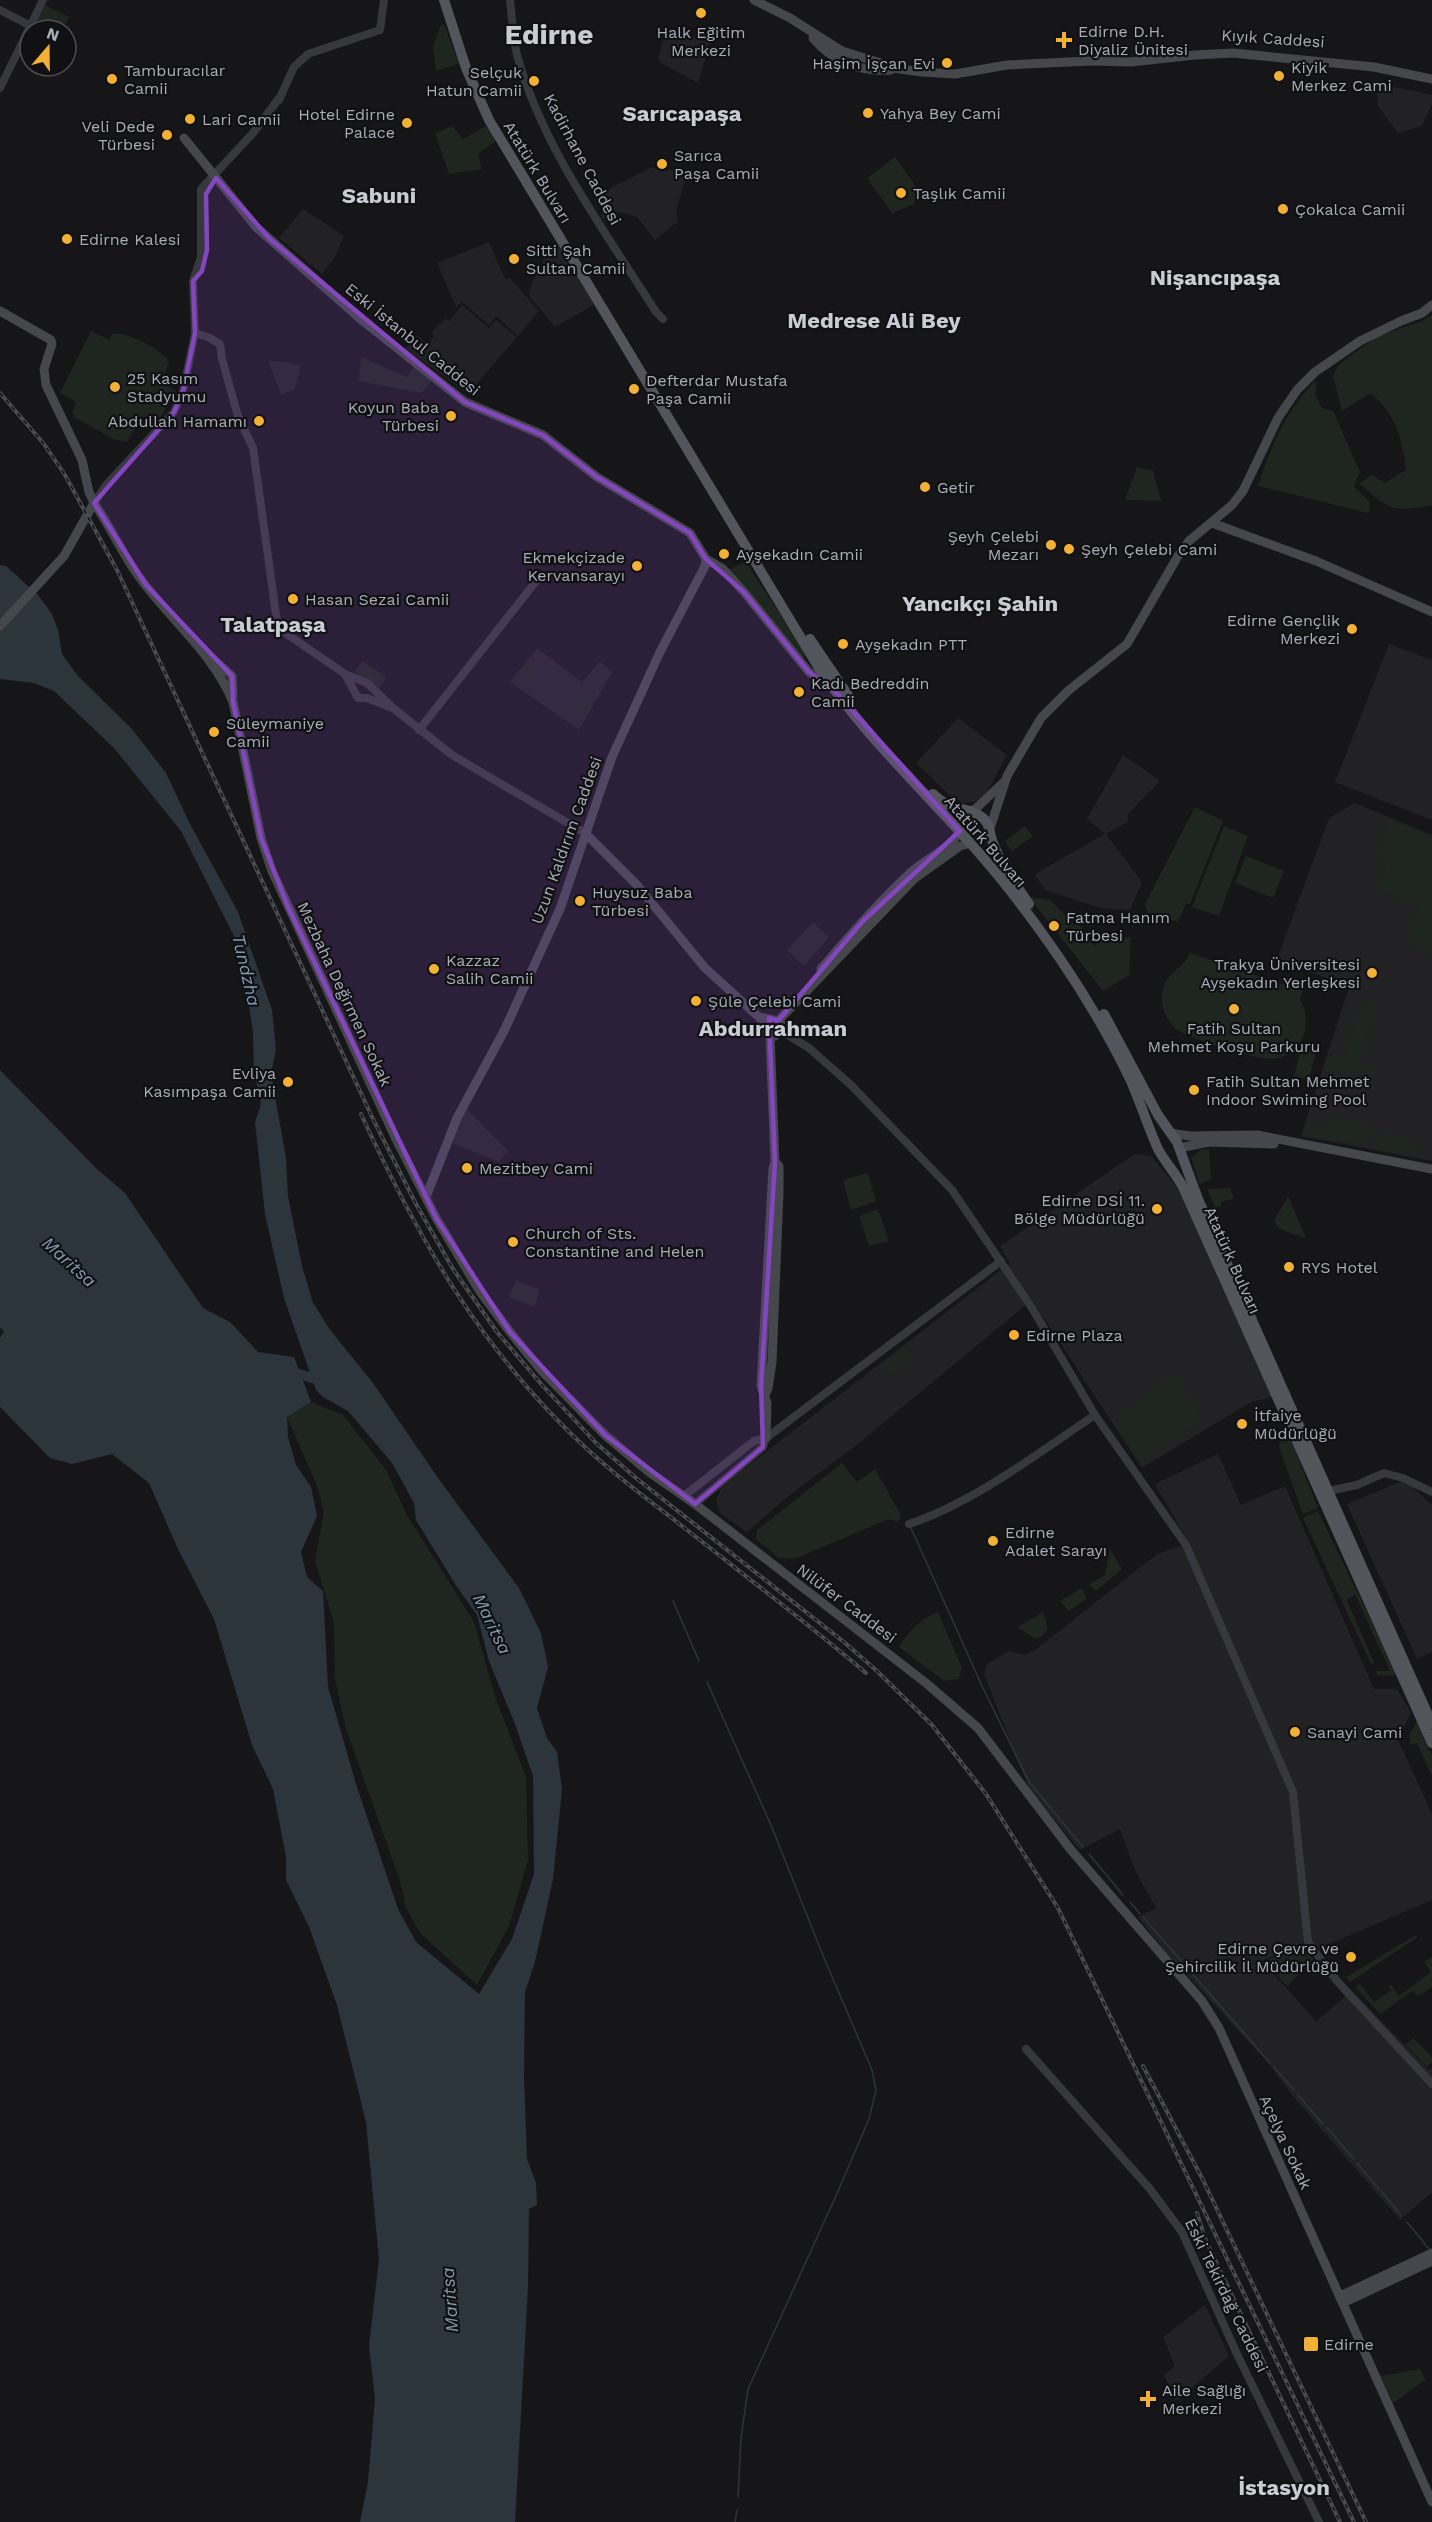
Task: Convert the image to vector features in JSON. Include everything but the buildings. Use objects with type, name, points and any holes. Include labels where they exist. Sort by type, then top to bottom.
[{"type":"main road","name":"Atatürk Bulvarı","points":[[444,0],[473,87],[493,126],[835,691],[1013,893],[1079,986],[1126,1072],[1160,1152],[1183,1187],[1432,1743]]},
{"type":"main road","name":"Atatürk Bulvarı","points":[[451,0],[475,73],[500,126],[831,672],[857,707],[939,800],[956,809],[972,812],[983,818],[990,828],[993,844],[1019,890],[1088,988],[1131,1061],[1158,1114],[1179,1148],[1198,1199],[1432,1724]]},
{"type":"main road","name":"Kıyık Caddesi","points":[[754,0],[778,11],[842,51],[900,69],[955,74],[1007,65],[1111,61],[1215,48],[1374,64],[1432,74]]},
{"type":"main road","name":"Kıyık Caddesi","points":[[1374,64],[1432,79]]},
{"type":"main road","name":"Eski İstanbul Caddesi","points":[[184,138],[252,221],[270,239],[363,321],[465,402],[543,435],[597,477],[690,533],[706,559],[723,569],[744,592],[809,672],[835,691]]},
{"type":"main road","points":[[767,1033],[806,991],[819,981],[921,868],[950,842],[972,812],[997,790],[1046,711],[1127,644],[1178,556],[1189,542],[1232,505],[1243,491],[1278,418],[1303,383],[1360,341],[1422,313],[1432,305]]},
{"type":"main road","name":"Mezbaha Değirmen Sokak","points":[[0,311],[51,340],[52,344],[44,369],[46,385],[82,459],[94,503],[137,573],[226,676],[268,860],[288,908],[396,1138],[454,1250]]},
{"type":"main road","points":[[0,626],[64,556],[94,503]]},
{"type":"main road","points":[[1212,523],[1316,561],[1432,612]]},
{"type":"main road","name":"Uzun Kaldırım Caddesi","points":[[426,1197],[457,1118],[504,1031],[560,909],[612,757],[660,652],[705,566],[706,559]]},
{"type":"main road","points":[[921,868],[960,846],[984,837],[990,828],[1007,776]]},
{"type":"main road","points":[[585,833],[637,885],[705,968],[759,1017],[777,1024]]},
{"type":"main road","points":[[759,1017],[767,1033],[775,1162],[779,1166],[772,1362],[765,1396],[767,1404],[766,1438]]},
{"type":"main road","points":[[767,1033],[775,1036],[777,1024]]},
{"type":"main road","points":[[1154,1137],[1164,1131],[1190,1136],[1257,1135],[1432,1169]]},
{"type":"main road","points":[[1160,1152],[1168,1154],[1179,1148],[1209,1142],[1258,1142],[1432,1173]]},
{"type":"main road","name":"Nilüfer Caddesi","points":[[454,1250],[479,1290],[510,1332],[548,1378],[604,1435],[649,1472],[695,1504],[926,1683],[978,1728],[1071,1850],[1202,2001]]},
{"type":"main road","name":"Açelya Sokak","points":[[1202,2001],[1219,2028],[1248,2097],[1432,2502]]},
{"type":"main road","points":[[1342,2300],[1432,2253]]},
{"type":"main road","points":[[1342,2300],[1432,2261]]},
{"type":"street","points":[[35,18],[43,0]]},
{"type":"street","points":[[94,503],[106,485],[174,412],[183,391],[195,333],[193,281],[201,251],[201,189],[253,133],[280,97],[294,67],[308,54],[380,30],[384,0]]},
{"type":"street","name":"Kadirhane Caddesi","points":[[510,0],[517,52],[533,101],[582,196],[656,312],[663,319]]},
{"type":"street","points":[[0,10],[18,19]]},
{"type":"street","points":[[0,88],[18,52]]},
{"type":"street","points":[[195,333],[220,344],[238,416],[253,448],[278,629]]},
{"type":"street","points":[[87,483],[95,486],[106,485]]},
{"type":"street","points":[[419,730],[537,580]]},
{"type":"street","points":[[257,623],[278,629],[345,674],[367,684],[419,730],[452,755],[484,776],[585,833]]},
{"type":"street","points":[[345,674],[358,698],[367,698],[393,708]]},
{"type":"street","points":[[353,691],[357,685],[367,684]]},
{"type":"street","points":[[367,684],[371,693],[367,698]]},
{"type":"street","points":[[777,1024],[808,1047],[851,1085],[952,1190],[1059,1350],[1095,1415],[1186,1545],[1293,1792],[1308,1942],[1336,1980],[1432,2084]]},
{"type":"street","points":[[684,1496],[754,1442],[766,1438],[1001,1261]]},
{"type":"street","points":[[909,1524],[937,1515],[1018,1466],[1095,1415]]},
{"type":"street","points":[[695,1504],[763,1447],[766,1438]]},
{"type":"street","points":[[1328,1491],[1357,1485],[1384,1473],[1403,1478],[1432,1492]]},
{"type":"street","name":"Eski Tekirdağ Caddesi","points":[[1026,2049],[1168,2210],[1182,2232],[1237,2354],[1318,2522]]},
{"type":"highlighted area","points":[[216,178],[270,239],[465,402],[543,435],[597,477],[690,533],[706,559],[744,592],[809,672],[835,691],[960,831],[862,922],[778,1021],[769,1018],[775,1162],[761,1386],[763,1447],[695,1504],[605,1435],[510,1332],[436,1218],[288,907],[261,838],[233,702],[232,676],[146,585],[94,503],[174,412],[183,391],[195,333],[193,281],[202,271],[207,250],[206,194]]},
{"type":"shaded area","points":[[45,5],[69,17],[68,18],[38,18]]},
{"type":"shaded area","points":[[444,24],[459,64],[436,71],[433,47],[441,25]]},
{"type":"shaded area","points":[[667,27],[710,43],[698,83],[661,63],[658,59]]},
{"type":"shaded area","points":[[1376,83],[1432,95],[1432,104],[1422,126],[1398,133],[1378,106]]},
{"type":"shaded area","points":[[452,126],[463,139],[486,126],[497,140],[478,154],[482,169],[449,174],[435,133]]},
{"type":"shaded area","points":[[895,157],[917,188],[914,204],[892,213],[867,178]]},
{"type":"shaded area","points":[[652,167],[662,172],[680,168],[685,181],[676,210],[678,221],[655,240],[637,217],[620,212],[602,219],[599,194]]},
{"type":"shaded area","points":[[303,209],[344,236],[335,257],[322,274],[279,238]]},
{"type":"shaded area","points":[[489,242],[505,279],[510,278],[539,311],[518,336],[496,316],[489,325],[462,302],[456,307],[437,263]]},
{"type":"shaded area","points":[[558,245],[595,304],[555,327],[529,296],[532,282],[540,270],[545,255]]},
{"type":"shaded area","points":[[462,305],[489,328],[496,320],[517,337],[468,394],[405,348],[418,336],[428,344],[434,336],[431,333],[446,318],[449,321]]},
{"type":"shaded area","points":[[1432,315],[1432,505],[1408,509],[1392,507],[1377,499],[1359,483],[1372,475],[1385,483],[1406,470],[1400,437],[1392,419],[1371,393],[1342,411],[1333,376],[1339,364],[1376,337],[1422,321]]},
{"type":"shaded area","name":"25 Kasım Stadyumu","points":[[91,331],[109,340],[112,334],[135,338],[160,352],[169,362],[161,383],[176,391],[154,429],[140,421],[127,442],[113,439],[74,417],[76,402],[60,393]]},
{"type":"shaded area","points":[[361,357],[407,377],[414,365],[433,380],[421,393],[359,381]]},
{"type":"shaded area","points":[[268,361],[288,362],[301,366],[295,389],[281,395]]},
{"type":"shaded area","points":[[1315,381],[1317,387],[1315,394],[1322,408],[1333,411],[1360,472],[1354,487],[1370,502],[1369,513],[1258,486],[1280,430]]},
{"type":"shaded area","points":[[1137,467],[1153,471],[1161,501],[1125,500]]},
{"type":"shaded area","points":[[745,561],[807,655],[805,657],[800,656],[727,571]]},
{"type":"shaded area","points":[[1389,644],[1432,660],[1432,820],[1335,782]]},
{"type":"shaded area","points":[[537,648],[582,682],[600,661],[612,672],[579,730],[510,682]]},
{"type":"shaded area","points":[[362,661],[387,677],[379,688],[355,672]]},
{"type":"shaded area","points":[[528,661],[539,669],[524,689],[513,681]]},
{"type":"shaded area","points":[[581,691],[594,700],[578,725],[564,716]]},
{"type":"shaded area","points":[[958,718],[1007,755],[987,792],[974,802],[963,803],[949,795],[916,763]]},
{"type":"shaded area","points":[[1123,755],[1160,781],[1128,814],[1128,822],[1106,834],[1142,882],[1130,910],[1100,908],[1045,890],[1035,874],[1105,834],[1087,819]]},
{"type":"shaded area","name":"Trakya Üniversitesi Ayşekadın Yerleşkesi","points":[[1355,803],[1432,835],[1432,1161],[1301,1136],[1349,987],[1277,959],[1329,818]]},
{"type":"shaded area","points":[[1195,807],[1223,821],[1190,904],[1186,904],[1178,922],[1148,913],[1145,904]]},
{"type":"shaded area","points":[[1389,819],[1432,837],[1432,954],[1412,944],[1409,939],[1419,907],[1375,889],[1386,869],[1380,852],[1386,840],[1382,836]]},
{"type":"shaded area","points":[[1025,826],[1033,836],[1012,851],[1005,841]]},
{"type":"shaded area","points":[[1224,826],[1248,836],[1219,916],[1192,907]]},
{"type":"shaded area","points":[[1246,856],[1284,871],[1273,898],[1235,883]]},
{"type":"shaded area","points":[[1029,897],[1050,900],[1074,924],[1061,933],[1078,923],[1094,946],[1113,932],[1120,939],[1131,937],[1129,975],[1103,991]]},
{"type":"shaded area","points":[[813,922],[829,937],[804,966],[787,950]]},
{"type":"shaded area","name":"Fatih Sultan Mehmet Koşu Parkuru","points":[[1190,953],[1303,991],[1300,999],[1306,1018],[1305,1027],[1299,1044],[1293,1051],[1274,1059],[1266,1059],[1225,1048],[1177,1030],[1164,1011],[1163,989],[1169,977],[1183,964]]},
{"type":"shaded area","points":[[1363,1001],[1376,1005],[1359,1063],[1375,1069],[1373,1075],[1353,1068],[1350,1073],[1333,1067],[1331,1073],[1323,1071],[1328,1055],[1343,1058]]},
{"type":"shaded area","points":[[1302,1047],[1316,1051],[1309,1080],[1294,1076]]},
{"type":"shaded area","points":[[465,1107],[508,1151],[499,1162],[449,1142]]},
{"type":"shaded area","points":[[1334,1116],[1374,1128],[1366,1147],[1303,1134],[1307,1123],[1328,1129]]},
{"type":"shaded area","points":[[1384,1132],[1417,1143],[1413,1155],[1378,1148]]},
{"type":"shaded area","points":[[1209,1149],[1211,1179],[1200,1184],[1191,1158],[1200,1150]]},
{"type":"shaded area","points":[[1135,1154],[1151,1156],[1182,1193],[1272,1397],[1251,1402],[1142,1468],[1032,1300],[858,1444],[786,1498],[747,1532],[720,1513],[716,1501],[722,1486],[1010,1263],[1000,1246]]},
{"type":"shaded area","points":[[868,1173],[876,1201],[851,1210],[843,1180]]},
{"type":"shaded area","points":[[1230,1188],[1234,1199],[1221,1202],[1221,1206],[1215,1208],[1207,1189]]},
{"type":"shaded area","points":[[1288,1196],[1304,1238],[1280,1229],[1274,1221]]},
{"type":"shaded area","points":[[878,1209],[889,1241],[869,1246],[859,1216]]},
{"type":"shaded area","points":[[516,1280],[540,1290],[534,1307],[509,1297]]},
{"type":"shaded area","points":[[905,1348],[914,1359],[891,1377],[883,1365]]},
{"type":"shaded area","points":[[1176,1371],[1204,1420],[1141,1463],[1118,1427],[1117,1417]]},
{"type":"shaded area","points":[[311,1402],[343,1415],[386,1470],[407,1515],[474,1622],[496,1699],[526,1777],[528,1860],[509,1926],[477,1985],[421,1934],[406,1908],[400,1881],[346,1729],[335,1680],[334,1623],[315,1561],[324,1512],[317,1486],[287,1417]]},
{"type":"shaded area","points":[[1289,1435],[1318,1508],[1303,1514],[1279,1447],[1281,1438]]},
{"type":"shaded area","points":[[1218,1454],[1241,1505],[1285,1486],[1374,1689],[1397,1689],[1411,1712],[1398,1740],[1432,1814],[1432,1900],[1320,1948],[1304,1943],[1262,1961],[1316,2021],[1352,1991],[1429,2070],[1432,2068],[1432,2192],[1400,2220],[1292,2095],[1269,2064],[1165,1951],[1138,1917],[1156,1908],[1134,1868],[1120,1829],[1080,1850],[1030,1791],[984,1674],[987,1664],[1009,1651],[1024,1655],[1035,1650],[1157,1554],[1189,1543],[1156,1486],[1157,1483]]},
{"type":"shaded area","points":[[842,1463],[857,1482],[875,1469],[901,1515],[898,1522],[889,1519],[794,1559],[779,1558],[756,1539],[757,1530]]},
{"type":"shaded area","points":[[1405,1480],[1432,1505],[1432,1652],[1417,1659],[1347,1504]]},
{"type":"shaded area","points":[[1318,1511],[1396,1672],[1394,1676],[1377,1675],[1376,1671],[1390,1671],[1355,1594],[1347,1600],[1374,1663],[1371,1664],[1303,1518]]},
{"type":"shaded area","points":[[1110,1549],[1122,1569],[1096,1591],[1089,1584],[1105,1575]]},
{"type":"shaded area","points":[[1082,1588],[1086,1599],[1069,1611],[1060,1601]]},
{"type":"shaded area","points":[[938,1612],[962,1668],[959,1679],[944,1681],[899,1647],[916,1626],[925,1618]]},
{"type":"shaded area","points":[[1043,1612],[1047,1628],[1040,1637],[1035,1639],[1018,1627]]},
{"type":"shaded area","points":[[1417,1721],[1432,1756],[1432,1776],[1417,1743],[1410,1745],[1410,1734]]},
{"type":"shaded area","points":[[1416,1935],[1418,1937],[1350,1982],[1346,1977]]},
{"type":"shaded area","points":[[1302,1946],[1314,1960],[1287,1986],[1264,1961]]},
{"type":"shaded area","points":[[1432,1957],[1432,1987],[1418,1996],[1412,1991],[1380,2014],[1355,1987],[1360,1984],[1374,2002],[1391,1990],[1388,1986],[1391,1985],[1399,1996],[1431,1972],[1424,1962]]},
{"type":"shaded area","points":[[1413,2038],[1432,2057],[1432,2062],[1427,2067],[1406,2045]]},
{"type":"shaded area","points":[[1205,2305],[1229,2356],[1178,2400],[1175,2399],[1164,2375],[1175,2366],[1163,2337]]},
{"type":"shaded area","points":[[1420,2369],[1425,2380],[1393,2403],[1381,2376]]},
{"type":"water","name":"Tundzha","points":[[0,565],[6,566],[38,595],[52,614],[58,630],[62,654],[78,676],[132,729],[166,773],[190,824],[238,912],[272,1010],[276,1049],[271,1074],[286,1158],[288,1196],[302,1266],[313,1303],[331,1331],[373,1383],[438,1478],[519,1588],[541,1633],[548,1667],[537,1708],[547,1738],[557,1752],[562,1789],[553,1879],[535,1962],[525,1992],[524,2076],[527,2159],[536,2183],[537,2205],[529,2209],[528,2287],[515,2522],[360,2522],[368,2482],[375,2399],[369,2346],[379,2259],[366,2122],[337,2005],[309,1927],[286,1880],[286,1857],[273,1789],[252,1745],[214,1619],[178,1549],[149,1483],[112,1454],[72,1464],[50,1458],[0,1407],[0,1338],[4,1331],[0,1328],[0,1070],[97,1169],[125,1193],[203,1308],[230,1322],[258,1352],[294,1357],[311,1402],[287,1417],[288,1437],[296,1465],[311,1487],[317,1516],[301,1552],[307,1577],[323,1591],[328,1687],[356,1784],[398,1909],[416,1942],[479,1994],[512,1939],[534,1874],[533,1776],[489,1661],[477,1615],[416,1520],[414,1503],[392,1463],[348,1411],[323,1397],[316,1390],[284,1298],[265,1214],[255,1122],[261,1096],[254,1076],[253,1032],[240,948],[181,831],[114,748],[54,691],[34,683],[0,679]]},
{"type":"waterway","name":"Maritsa","points":[[289,1371],[326,1382]]},
{"type":"waterway","points":[[911,1528],[982,1686],[1029,1782],[1083,1847]]},
{"type":"waterway","points":[[673,1601],[699,1661]]},
{"type":"waterway","points":[[707,1682],[771,1825],[872,2070],[876,2090],[869,2119],[748,2389],[741,2438],[738,2497]]},
{"type":"waterway","points":[[1089,1854],[1123,1895]]},
{"type":"waterway","points":[[1130,1902],[1140,1914]]},
{"type":"waterway","points":[[1143,1917],[1270,2063]]},
{"type":"waterway","points":[[1274,2067],[1294,2090]]},
{"type":"waterway","points":[[1297,2094],[1323,2124]]},
{"type":"waterway","points":[[1327,2128],[1354,2159]]},
{"type":"waterway","points":[[1357,2163],[1379,2189]]},
{"type":"waterway","points":[[1381,2191],[1401,2215]]},
{"type":"waterway","points":[[1407,2222],[1429,2249]]},
{"type":"waterway","points":[[735,2522],[737,2510]]},
{"type":"railway","points":[[0,393],[44,444],[65,475],[117,570],[373,1119],[416,1204],[453,1269],[497,1332],[596,1443],[636,1478],[844,1642],[877,1671],[932,1725],[986,1794],[1058,1908],[1354,2522]]},
{"type":"railway","points":[[361,1114],[406,1207],[457,1293],[516,1374],[550,1412],[587,1449],[622,1479],[866,1673]]},
{"type":"railway","points":[[1143,2066],[1203,2180],[1366,2522]]},
{"type":"railway","points":[[1197,2213],[1206,2241],[1340,2522]]},
{"type":"place","name":"Halk Eğitim Merkezi","points":[[701,13]]},
{"type":"place","name":"Edirne D.H. Diyaliz Ünitesi","points":[[1064,40]]},
{"type":"place","name":"Haşim İşçan Evi","points":[[947,63]]},
{"type":"place","name":"Kiyik Merkez Cami","points":[[1279,76]]},
{"type":"place","name":"Tamburacılar Camii","points":[[112,79]]},
{"type":"place","name":"Selçuk Hatun Camii","points":[[534,81]]},
{"type":"place","name":"Yahya Bey Cami","points":[[868,113]]},
{"type":"place","name":"Lari Camii","points":[[190,119]]},
{"type":"place","name":"Hotel Edirne Palace","points":[[407,123]]},
{"type":"place","name":"Veli Dede Türbesi","points":[[167,135]]},
{"type":"place","name":"Sarıca Paşa Camii","points":[[662,164]]},
{"type":"place","name":"Taşlık Camii","points":[[901,193]]},
{"type":"place","name":"Çokalca Camii","points":[[1283,209]]},
{"type":"place","name":"Edirne Kalesi","points":[[67,239]]},
{"type":"place","name":"Sitti Şah Sultan Camii","points":[[514,259]]},
{"type":"place","name":"25 Kasım Stadyumu","points":[[115,387]]},
{"type":"place","name":"Defterdar Mustafa Paşa Camii","points":[[634,389]]},
{"type":"place","name":"Koyun Baba Türbesi","points":[[451,416]]},
{"type":"place","name":"Abdullah Hamamı","points":[[259,421]]},
{"type":"place","name":"Getir","points":[[925,487]]},
{"type":"place","name":"Şeyh Çelebi Mezarı","points":[[1051,545]]},
{"type":"place","name":"Şeyh Çelebi Cami","points":[[1069,549]]},
{"type":"place","name":"Ayşekadın Camii","points":[[724,554]]},
{"type":"place","name":"Ekmekçizade Kervansarayı","points":[[637,566]]},
{"type":"place","name":"Hasan Sezai Camii","points":[[293,599]]},
{"type":"place","name":"Edirne Gençlik Merkezi","points":[[1352,629]]},
{"type":"place","name":"Ayşekadın PTT","points":[[843,644]]},
{"type":"place","name":"Kadı Bedreddin Camii","points":[[799,692]]},
{"type":"place","name":"Süleymaniye Camii","points":[[214,732]]},
{"type":"place","name":"Huysuz Baba Türbesi","points":[[580,901]]},
{"type":"place","name":"Fatma Hanım Türbesi","points":[[1054,926]]},
{"type":"place","name":"Kazzaz Salih Camii","points":[[434,969]]},
{"type":"place","name":"Trakya Üniversitesi Ayşekadın Yerleşkesi","points":[[1372,973]]},
{"type":"place","name":"Şüle Çelebi Cami","points":[[696,1001]]},
{"type":"place","name":"Fatih Sultan Mehmet Koşu Parkuru","points":[[1234,1009]]},
{"type":"place","name":"Evliya Kasımpaşa Camii","points":[[288,1082]]},
{"type":"place","name":"Fatih Sultan Mehmet Indoor Swiming Pool","points":[[1194,1090]]},
{"type":"place","name":"Mezitbey Cami","points":[[467,1168]]},
{"type":"place","name":"Edirne DSİ 11. Bölge Müdürlüğü","points":[[1157,1209]]},
{"type":"place","name":"Church of Sts. Constantine and Helen","points":[[513,1242]]},
{"type":"place","name":"RYS Hotel","points":[[1289,1267]]},
{"type":"place","name":"Edirne Plaza","points":[[1014,1335]]},
{"type":"place","name":"İtfaiye Müdürlüğü","points":[[1242,1424]]},
{"type":"place","name":"Edirne Adalet Sarayı","points":[[993,1541]]},
{"type":"place","name":"Sanayi Cami","points":[[1295,1732]]},
{"type":"place","name":"Edirne Çevre ve Şehircilik İl Müdürlüğü","points":[[1351,1957]]},
{"type":"place","name":"Edirne","points":[[1311,2344]]},
{"type":"place","name":"Aile Sağlığı Merkezi","points":[[1148,2399]]},
{"type":"district","name":"Edirne","points":[[549,34]]},
{"type":"district","name":"Sarıcapaşa","points":[[682,113]]},
{"type":"district","name":"Sabuni","points":[[379,195]]},
{"type":"district","name":"Nişancıpaşa","points":[[1215,277]]},
{"type":"district","name":"Medrese Ali Bey","points":[[874,320]]},
{"type":"district","name":"Yancıkçı Şahin","points":[[980,603]]},
{"type":"district","name":"Talatpaşa","points":[[273,624]]},
{"type":"district","name":"Abdurrahman","points":[[773,1028]]},
{"type":"district","name":"İstasyon","points":[[1284,2487]]}]
